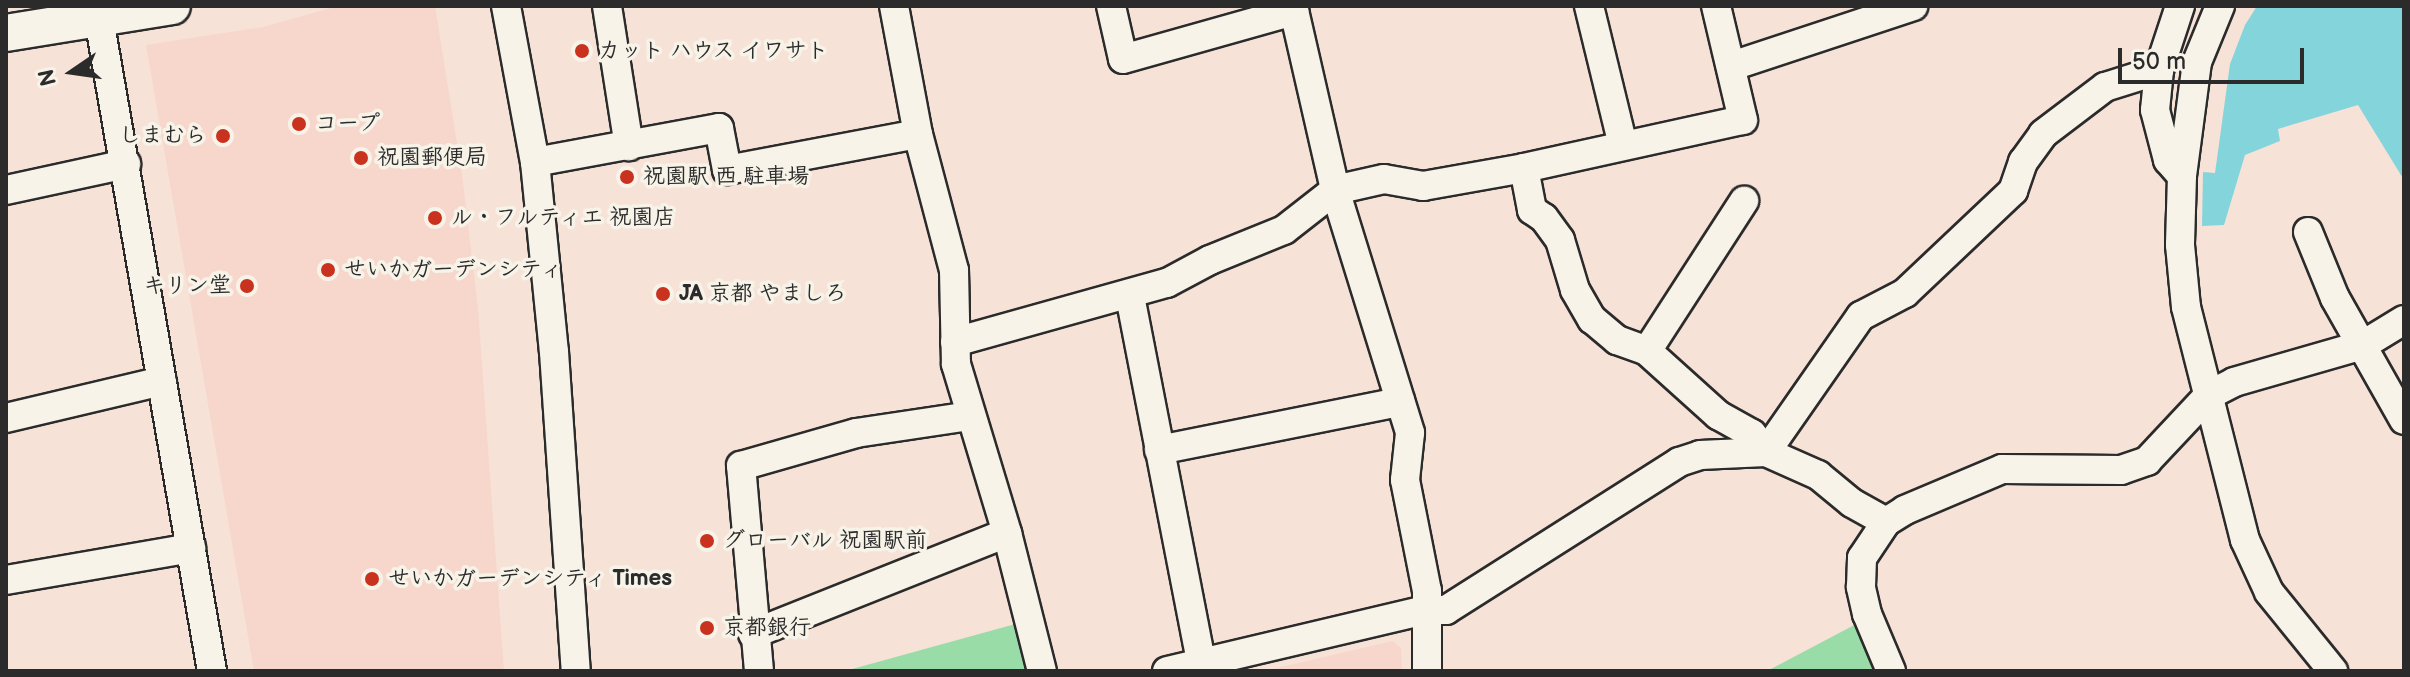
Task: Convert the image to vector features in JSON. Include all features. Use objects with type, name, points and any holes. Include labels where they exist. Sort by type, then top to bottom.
[{"type":"main road","points":[[6,33],[172,6]]},
{"type":"street","points":[[506,6],[535,162],[554,352],[576,671]]},
{"type":"street","points":[[607,6],[629,146]]},
{"type":"street","points":[[894,6],[918,134],[954,270],[956,364],[1007,533],[1042,671]]},
{"type":"street","points":[[1111,6],[1123,59],[1294,9],[1335,190],[1410,433],[1405,480],[1427,591],[1427,671]]},
{"type":"street","points":[[1589,6],[1623,145]]},
{"type":"street","points":[[955,342],[1130,296],[1167,283],[1284,230],[1335,190],[1384,179],[1423,186],[1524,168],[1743,120],[1716,6]]},
{"type":"street","points":[[1732,66],[1913,6]]},
{"type":"street","points":[[2180,6],[2159,70],[2155,110],[2168,160],[2182,176]]},
{"type":"street","points":[[2220,6],[2197,62],[2182,176],[2180,245],[2186,307],[2245,540],[2269,592],[2333,671]]},
{"type":"street","points":[[99,19],[212,671]]},
{"type":"street","points":[[1766,452],[1861,316],[1905,293],[2013,191],[2023,162],[2043,134],[2105,87],[2159,70]]},
{"type":"street","points":[[535,162],[719,128],[727,170],[918,134]]},
{"type":"street","points":[[6,190],[126,164]]},
{"type":"street","points":[[1524,168],[1532,210],[1544,218],[1560,240],[1582,307],[1617,340],[1647,351],[1718,415],[1752,434],[1766,452]]},
{"type":"street","points":[[1647,351],[1744,201]]},
{"type":"street","points":[[2308,232],[2335,298],[2404,420]]},
{"type":"street","points":[[1130,296],[1201,662]]},
{"type":"street","points":[[1891,671],[1867,614],[1861,587],[1862,558],[1886,522],[1905,510],[2002,469],[2121,470],[2147,461],[2209,395],[2234,382],[2363,345],[2404,320]]},
{"type":"street","points":[[6,418],[162,381]]},
{"type":"street","points":[[1159,450],[1400,402]]},
{"type":"street","points":[[759,671],[753,634],[741,466],[856,433],[970,416]]},
{"type":"street","points":[[1167,671],[1426,610],[1446,610],[1679,462],[1700,455],[1766,452],[1818,475],[1852,503],[1886,522]]},
{"type":"street","points":[[753,634],[1007,533]]},
{"type":"street","points":[[6,580],[191,548]]},
{"type":"shaded area","points":[[338,6],[435,6],[462,174],[478,308],[504,671],[254,671],[146,45],[263,27]]},
{"type":"shaded area","points":[[1393,641],[1401,648],[1402,671],[1263,671]]},
{"type":"green space","points":[[1860,622],[1877,671],[1767,671]]},
{"type":"green space","points":[[1019,623],[1031,671],[845,671]]},
{"type":"water","points":[[2257,6],[2404,6],[2404,180],[2358,105],[2278,129],[2280,141],[2245,155],[2224,225],[2202,226],[2203,172],[2215,173],[2230,64],[2245,25]]},
{"type":"place","name":"カット ハウス イワサト","points":[[582,51]]},
{"type":"place","name":"コープ","points":[[299,124]]},
{"type":"place","name":"しまむら","points":[[223,136]]},
{"type":"place","name":"祝園郵便局","points":[[361,158]]},
{"type":"place","name":"祝園駅 西 駐車場","points":[[627,177]]},
{"type":"place","name":"ル・フルティエ 祝園店","points":[[435,218]]},
{"type":"place","name":"せいかガーデンシティ","points":[[328,270]]},
{"type":"place","name":"キリン堂","points":[[247,286]]},
{"type":"place","name":"JA 京都 やましろ","points":[[663,294]]},
{"type":"place","name":"グローバル 祝園駅前","points":[[707,541]]},
{"type":"place","name":"せいかガーデンシティ Times","points":[[372,579]]},
{"type":"place","name":"京都銀行","points":[[707,628]]}]
